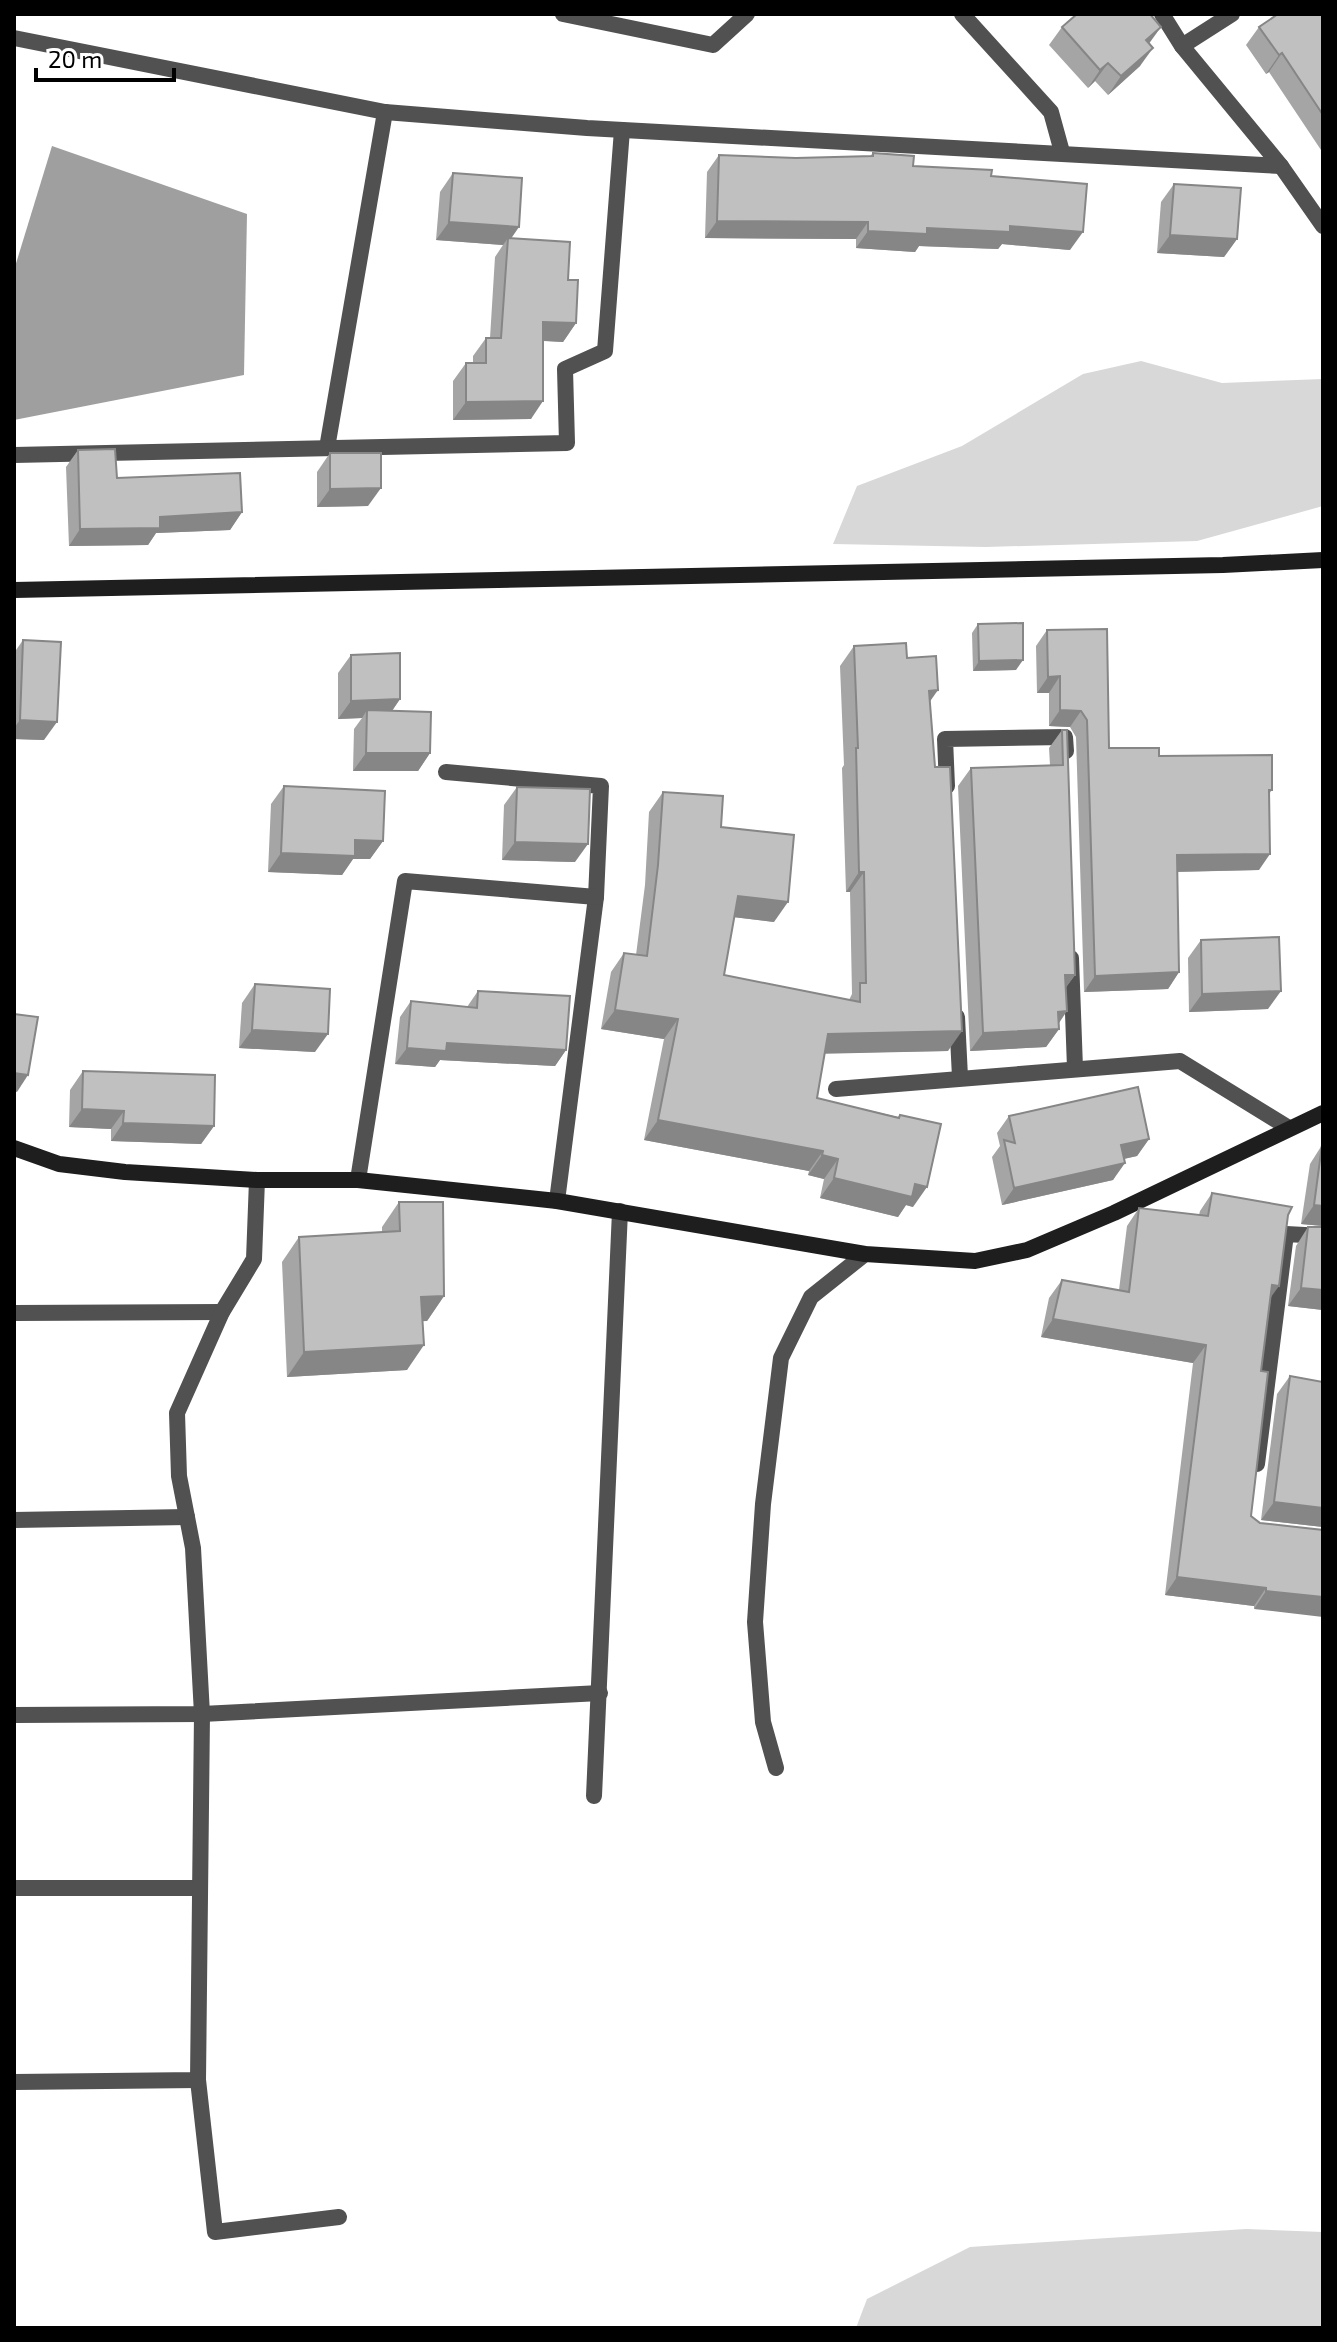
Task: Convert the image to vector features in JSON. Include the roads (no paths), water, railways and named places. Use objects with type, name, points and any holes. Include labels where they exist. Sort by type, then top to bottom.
[{"type":"street","points":[[563,14],[713,45],[747,14]]},
{"type":"street","points":[[962,14],[1051,112],[1062,152]]},
{"type":"street","points":[[1162,14],[1182,46],[1281,166],[1316,202],[1323,226]]},
{"type":"street","points":[[1182,46],[1232,14]]},
{"type":"street","points":[[14,38],[385,112],[622,130],[1281,166]]},
{"type":"street","points":[[327,448],[385,112]]},
{"type":"street","points":[[14,455],[567,443],[565,369],[605,351],[622,130]]},
{"type":"street","points":[[14,590],[1323,560]]},
{"type":"street","points":[[948,801],[945,739],[1065,737],[1066,769]]},
{"type":"street","points":[[446,772],[601,786],[596,897],[557,1201]]},
{"type":"street","points":[[358,1180],[405,881],[596,897]]},
{"type":"street","points":[[1071,942],[1075,1068]]},
{"type":"street","points":[[957,1001],[960,1077]]},
{"type":"street","points":[[836,1089],[1180,1061],[1289,1128]]},
{"type":"street","points":[[14,1148],[59,1164],[125,1172],[257,1180],[358,1180],[557,1201],[865,1254],[975,1261],[1027,1250],[1114,1213],[1323,1113]]},
{"type":"street","points":[[257,1180],[254,1259],[222,1312],[177,1413],[179,1476],[193,1548],[202,1714],[198,2080],[215,2232],[339,2217]]},
{"type":"street","points":[[594,1796],[620,1211]]},
{"type":"street","points":[[1255,1483],[1286,1234],[1323,1236]]},
{"type":"street","points":[[776,1768],[763,1722],[755,1622],[763,1504],[781,1358],[811,1297],[865,1254]]},
{"type":"street","points":[[14,1313],[222,1312]]},
{"type":"street","points":[[14,1520],[187,1517]]},
{"type":"street","points":[[14,1715],[202,1714],[600,1693]]},
{"type":"street","points":[[14,1888],[200,1888]]},
{"type":"street","points":[[14,2082],[198,2080]]}]
